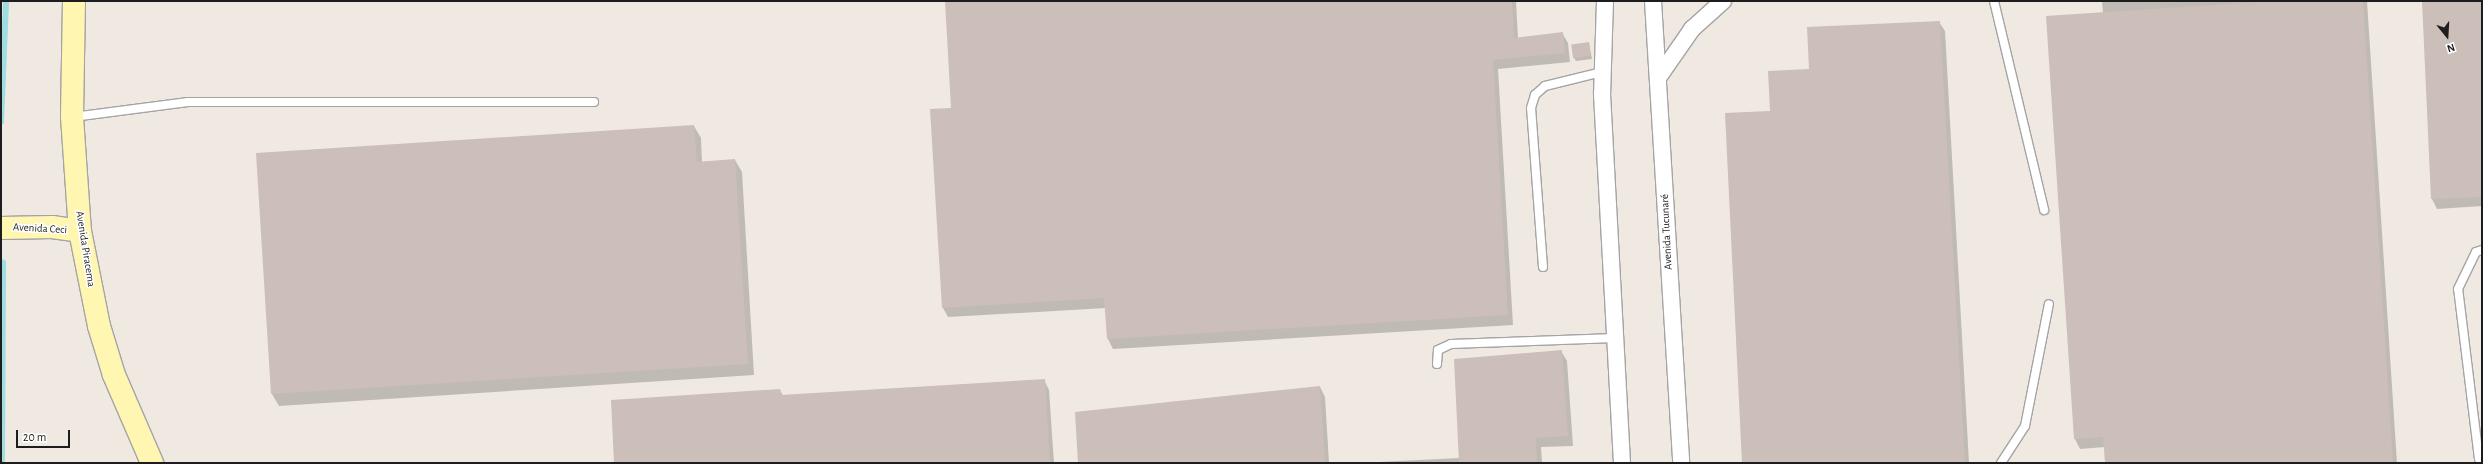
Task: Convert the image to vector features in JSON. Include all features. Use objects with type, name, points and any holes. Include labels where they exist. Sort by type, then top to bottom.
[{"type":"main road","name":"Avenida Piracema","points":[[74,1],[72,118],[80,231],[99,326],[114,375],[152,463]]},
{"type":"main road","name":"Avenida Ceci","points":[[5,230],[52,227],[80,231]]},
{"type":"street","points":[[1605,1],[1602,72],[1622,463]]},
{"type":"street","name":"Avenida Tucunaré","points":[[1653,1],[1681,463]]},
{"type":"street","points":[[1658,78],[1692,29],[1723,1]]},
{"type":"lane","points":[[1994,1],[2044,210]]},
{"type":"lane","points":[[1543,267],[1531,108],[1535,95],[1545,86],[1602,72]]},
{"type":"lane","points":[[72,118],[188,102],[594,102]]},
{"type":"lane","points":[[2479,459],[2458,288],[2476,252],[2482,250]]},
{"type":"lane","points":[[2001,463],[2025,426],[2049,304]]},
{"type":"lane","points":[[1437,364],[1438,350],[1451,344],[1615,338]]},
{"type":"building","points":[[945,1],[1512,1],[1514,38],[1563,32],[1565,53],[1493,60],[1508,315],[1107,339],[1104,298],[942,308],[930,109],[951,108]]},
{"type":"building","points":[[2271,1],[2363,1],[2393,463],[2105,463],[2103,437],[2074,439],[2046,16]]},
{"type":"building","points":[[2422,1],[2482,1],[2482,197],[2431,199]]},
{"type":"building","points":[[1940,21],[1965,463],[1742,463],[1725,113],[1770,111],[1768,71],[1809,69],[1807,27]]},
{"type":"building","points":[[1589,42],[1591,56],[1573,58],[1571,45]]},
{"type":"building","points":[[694,125],[697,162],[735,159],[748,364],[271,394],[256,153]]},
{"type":"building","points":[[1562,350],[1568,436],[1536,438],[1537,463],[1459,463],[1454,359]]},
{"type":"building","points":[[1045,379],[1050,463],[614,463],[611,400],[780,389],[781,395]]},
{"type":"building","points":[[1320,386],[1325,463],[1078,463],[1075,412]]},
{"type":"waterway","points":[[1,122],[6,1]]},
{"type":"waterway","points":[[2,463],[3,263]]}]
